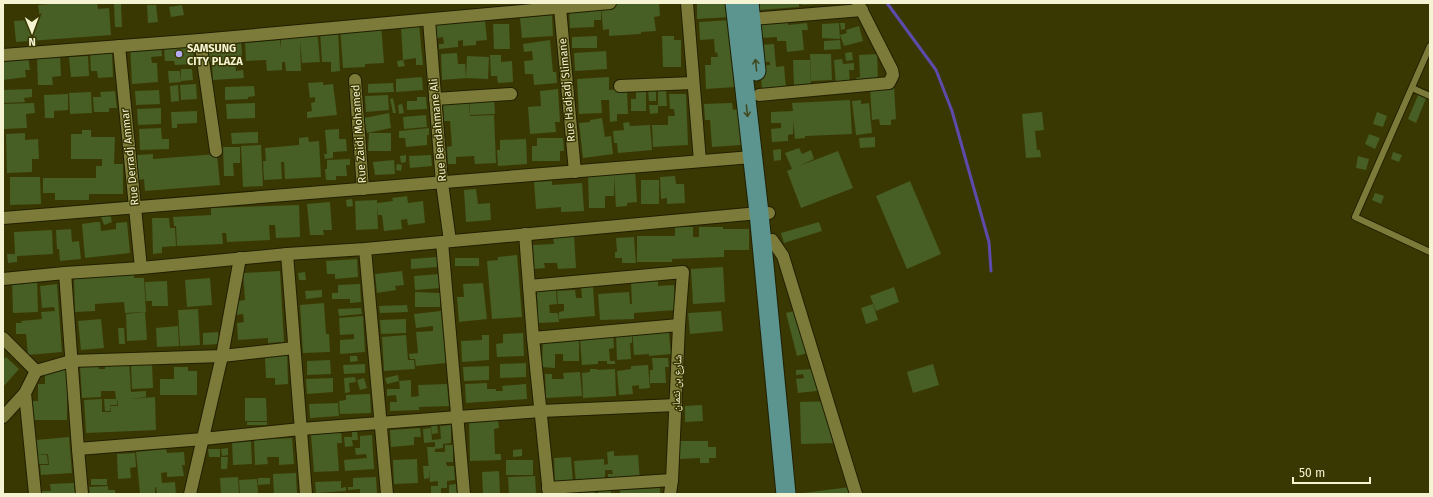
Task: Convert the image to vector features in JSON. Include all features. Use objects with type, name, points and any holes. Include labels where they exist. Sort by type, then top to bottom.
[{"type":"main road","points":[[735,3],[752,157],[764,213],[772,240],[798,494]]},
{"type":"main road","points":[[750,11],[759,95],[764,213],[786,494]]},
{"type":"street","points":[[3,55],[200,40],[610,3]]},
{"type":"street","points":[[687,3],[700,162]]},
{"type":"street","points":[[750,11],[860,7],[892,70],[893,75],[889,84],[759,95]]},
{"type":"street","name":"Rue Hadjadj Slimane","points":[[560,8],[575,172]]},
{"type":"street","name":"Rue Bendahmane Ali","points":[[429,20],[464,494]]},
{"type":"street","points":[[200,40],[216,151]]},
{"type":"street","name":"Rue Derradj Ammar","points":[[119,46],[141,268]]},
{"type":"street","name":"Rue Zaidi Mohamed","points":[[355,80],[363,189]]},
{"type":"street","points":[[620,86],[693,83]]},
{"type":"street","points":[[435,99],[511,94]]},
{"type":"street","points":[[3,218],[752,157]]},
{"type":"street","points":[[3,279],[65,272],[141,268],[240,258],[364,249],[764,213]]},
{"type":"street","points":[[525,234],[533,338],[549,491],[672,480]]},
{"type":"street","points":[[772,240],[783,256],[856,494]]},
{"type":"street","points":[[364,249],[387,494]]},
{"type":"street","points":[[287,254],[306,494]]},
{"type":"street","points":[[190,494],[222,356],[240,258]]},
{"type":"street","points":[[65,272],[82,494]]},
{"type":"street","name":"شارع بن نثمان","points":[[529,286],[683,272],[670,494]]},
{"type":"street","points":[[533,338],[679,325]]},
{"type":"street","points":[[3,338],[36,371]]},
{"type":"street","points":[[3,417],[25,393],[36,371],[71,361],[222,356],[294,348]]},
{"type":"street","points":[[25,393],[35,494]]},
{"type":"street","points":[[78,448],[203,440],[301,429],[541,411],[676,406]]},
{"type":"lane","points":[[1430,46],[1355,216],[1430,252]]},
{"type":"lane","points":[[1412,88],[1430,96]]},
{"type":"building","points":[[60,3],[97,3],[98,9],[109,8],[111,35],[16,42],[14,21],[40,19],[38,5]]},
{"type":"building","points":[[121,3],[122,27],[115,27],[114,4]]},
{"type":"building","points":[[659,3],[660,16],[654,17],[656,31],[641,32],[641,34],[609,36],[609,29],[603,30],[601,5]]},
{"type":"building","points":[[697,3],[730,3],[731,17],[697,19]]},
{"type":"building","points":[[759,3],[799,3],[799,7],[760,10]]},
{"type":"building","points":[[802,3],[819,3],[819,4],[802,5]]},
{"type":"building","points":[[147,5],[156,5],[158,22],[148,23]]},
{"type":"building","points":[[182,5],[184,15],[171,17],[169,7]]},
{"type":"building","points":[[601,6],[601,20],[594,20],[594,27],[570,28],[569,8]]},
{"type":"building","points":[[484,11],[487,40],[476,41],[476,45],[463,46],[463,40],[458,41],[458,47],[439,49],[439,44],[444,44],[443,37],[437,38],[435,16]]},
{"type":"building","points":[[552,15],[553,36],[522,38],[520,18]]},
{"type":"building","points":[[730,20],[736,87],[706,89],[705,65],[711,65],[711,57],[718,57],[717,52],[715,53],[714,39],[700,40],[699,22]]},
{"type":"building","points":[[788,22],[788,25],[807,23],[808,30],[802,30],[804,50],[787,52],[786,41],[777,41],[777,37],[762,38],[760,24]]},
{"type":"building","points":[[839,23],[840,39],[822,38],[822,24]]},
{"type":"building","points":[[840,23],[845,23],[845,29],[841,30]]},
{"type":"building","points":[[381,24],[384,63],[365,64],[365,67],[343,68],[340,27]]},
{"type":"building","points":[[419,24],[423,65],[416,65],[416,58],[403,60],[401,26]]},
{"type":"building","points":[[493,24],[509,24],[510,49],[494,49]]},
{"type":"building","points":[[859,26],[863,41],[844,46],[840,35],[847,33],[846,30]]},
{"type":"building","points":[[317,29],[320,62],[302,63],[300,40],[301,71],[286,71],[285,62],[282,62],[282,70],[267,71],[266,60],[246,61],[245,43],[280,40],[281,49],[281,37]]},
{"type":"building","points":[[338,30],[340,71],[331,72],[331,62],[322,62],[320,31]]},
{"type":"building","points":[[597,36],[597,48],[572,48],[572,37]]},
{"type":"building","points":[[662,36],[674,36],[674,40],[681,40],[681,67],[663,67]]},
{"type":"building","points":[[241,39],[242,56],[226,58],[227,63],[235,62],[236,71],[243,70],[244,78],[213,80],[212,62],[209,62],[208,41]]},
{"type":"building","points":[[550,40],[553,72],[556,72],[557,83],[534,85],[533,74],[525,74],[524,61],[533,60],[532,51],[524,52],[523,44]]},
{"type":"building","points":[[840,40],[841,49],[824,50],[824,41]]},
{"type":"building","points":[[774,44],[776,67],[784,66],[786,88],[762,90],[760,66],[770,65],[770,62],[761,62],[759,45]]},
{"type":"building","points":[[130,45],[161,45],[162,56],[151,57],[152,63],[157,63],[158,82],[132,84]]},
{"type":"building","name":"SAMSUNG CITY PLAZA","points":[[193,46],[194,64],[175,65],[174,61],[165,61],[164,48]]},
{"type":"building","points":[[606,51],[607,69],[575,71],[574,53]]},
{"type":"building","points":[[112,52],[113,77],[98,78],[97,71],[91,71],[90,53]]},
{"type":"building","points":[[852,52],[853,60],[846,61],[845,53]]},
{"type":"building","points":[[457,53],[458,64],[465,64],[466,77],[467,56],[489,57],[488,79],[466,78],[442,80],[441,54]]},
{"type":"building","points":[[810,54],[831,54],[832,80],[811,81]]},
{"type":"building","points":[[877,54],[878,81],[856,82],[856,78],[860,77],[859,55]]},
{"type":"building","points":[[28,55],[30,70],[25,70],[26,77],[3,80],[3,57]]},
{"type":"building","points":[[490,55],[501,55],[501,62],[512,61],[513,82],[498,83],[497,76],[491,76]]},
{"type":"building","points":[[60,56],[61,76],[52,77],[53,85],[38,85],[37,57]]},
{"type":"building","points":[[88,56],[89,76],[71,77],[69,57]]},
{"type":"building","points":[[842,59],[843,64],[854,63],[854,70],[849,70],[850,84],[836,85],[834,60]]},
{"type":"building","points":[[403,60],[405,66],[398,67],[397,61]]},
{"type":"building","points":[[793,60],[810,60],[811,85],[794,85]]},
{"type":"building","points":[[181,69],[192,69],[193,80],[181,81]]},
{"type":"building","points":[[168,71],[180,71],[181,82],[169,83]]},
{"type":"building","points":[[422,77],[423,90],[396,92],[396,79]]},
{"type":"building","points":[[609,77],[609,90],[627,89],[628,114],[617,114],[617,121],[610,122],[609,100],[601,100],[602,113],[579,114],[577,79]]},
{"type":"building","points":[[323,82],[323,85],[333,84],[337,115],[307,118],[307,112],[312,111],[311,103],[315,102],[315,97],[310,98],[308,83]]},
{"type":"building","points":[[393,83],[394,92],[368,93],[368,84]]},
{"type":"building","points":[[196,84],[197,99],[181,100],[180,85]]},
{"type":"building","points":[[178,85],[179,101],[171,102],[170,86]]},
{"type":"building","points":[[254,86],[255,96],[248,97],[248,99],[225,100],[225,87]]},
{"type":"building","points":[[894,87],[896,119],[891,120],[891,125],[880,125],[879,119],[872,120],[870,88]]},
{"type":"building","points":[[32,89],[32,97],[24,98],[25,102],[3,103],[3,90]]},
{"type":"building","points":[[558,89],[560,122],[555,122],[556,132],[530,134],[528,107],[541,106],[540,91]]},
{"type":"building","points":[[159,90],[160,104],[136,105],[135,91]]},
{"type":"building","points":[[648,90],[656,90],[656,101],[649,101]]},
{"type":"building","points":[[658,90],[666,90],[667,106],[658,106],[658,113],[650,114],[649,105],[658,105]]},
{"type":"building","points":[[115,91],[117,108],[109,108],[109,112],[94,112],[93,97],[101,97],[100,92]]},
{"type":"building","points":[[636,91],[646,91],[646,111],[631,111],[631,99],[636,99]]},
{"type":"building","points":[[91,92],[92,113],[70,114],[69,93]]},
{"type":"building","points":[[1419,93],[1427,96],[1416,123],[1408,119]]},
{"type":"building","points":[[68,94],[68,110],[54,111],[54,118],[45,118],[44,95]]},
{"type":"building","points":[[669,94],[686,94],[688,145],[653,147],[652,125],[668,125],[668,116],[675,116],[674,109],[670,109]]},
{"type":"building","points":[[388,95],[389,110],[366,112],[365,96]]},
{"type":"building","points":[[494,96],[495,114],[470,115],[469,98]]},
{"type":"building","points":[[417,97],[426,97],[427,109],[407,110],[407,101],[417,101]]},
{"type":"building","points":[[393,98],[396,113],[393,113],[390,99]]},
{"type":"building","points":[[468,98],[470,116],[494,115],[496,163],[475,164],[474,156],[456,157],[456,164],[448,164],[447,147],[452,146],[450,121],[444,121],[443,99]]},
{"type":"building","points":[[850,100],[852,134],[805,136],[805,138],[795,139],[793,121],[793,134],[788,135],[788,141],[772,142],[771,129],[781,128],[781,123],[771,123],[771,112],[793,111],[792,103]]},
{"type":"building","points":[[861,100],[861,104],[869,103],[872,133],[856,135],[852,101]]},
{"type":"building","points":[[34,103],[35,113],[26,114],[27,128],[4,129],[3,104]]},
{"type":"building","points":[[255,103],[255,118],[227,119],[226,104]]},
{"type":"building","points":[[732,103],[733,110],[738,109],[741,145],[712,147],[710,120],[705,120],[704,104]]},
{"type":"building","points":[[402,104],[404,113],[399,114],[398,105]]},
{"type":"building","points":[[161,108],[161,124],[138,125],[137,109]]},
{"type":"building","points":[[197,111],[197,123],[177,124],[177,128],[172,128],[171,112]]},
{"type":"building","points":[[1042,112],[1044,130],[1035,131],[1037,150],[1040,150],[1041,157],[1026,158],[1022,114]]},
{"type":"building","points":[[1377,112],[1387,116],[1383,127],[1373,124]]},
{"type":"building","points":[[389,113],[391,128],[367,133],[364,118]]},
{"type":"building","points":[[426,115],[427,127],[404,129],[403,117]]},
{"type":"building","points":[[602,118],[605,137],[611,136],[613,154],[583,158],[579,123],[590,122],[590,120]]},
{"type":"building","points":[[629,122],[630,126],[650,125],[652,150],[618,153],[617,143],[614,143],[613,131],[624,130],[623,123]]},
{"type":"building","points":[[161,128],[162,139],[169,139],[169,149],[140,150],[139,129]]},
{"type":"building","points":[[429,128],[427,145],[406,147],[405,138],[399,138],[399,131]]},
{"type":"building","points":[[339,129],[339,139],[346,139],[347,151],[333,152],[333,158],[325,159],[324,154],[327,154],[325,130]]},
{"type":"building","points":[[82,130],[91,130],[91,137],[115,137],[114,164],[123,164],[123,194],[89,194],[89,200],[55,200],[55,193],[43,193],[43,178],[96,178],[96,166],[102,166],[102,159],[71,159],[71,134],[82,134]]},
{"type":"building","points":[[258,132],[258,143],[232,144],[231,133]]},
{"type":"building","points":[[25,133],[25,140],[38,139],[39,159],[32,159],[32,172],[7,173],[6,134]]},
{"type":"building","points":[[369,133],[391,133],[391,151],[368,151]]},
{"type":"building","points":[[1369,134],[1380,138],[1375,149],[1365,144]]},
{"type":"building","points":[[308,137],[309,142],[319,141],[321,177],[285,179],[284,162],[281,162],[282,179],[264,180],[263,161],[266,161],[265,148],[299,145],[299,138]]},
{"type":"building","points":[[875,137],[875,147],[860,148],[859,138]]},
{"type":"building","points":[[537,138],[563,138],[564,151],[560,151],[560,161],[532,161],[532,146],[537,146]]},
{"type":"building","points":[[526,139],[527,164],[498,166],[497,150],[500,150],[500,140]]},
{"type":"building","points":[[261,145],[263,186],[243,187],[241,146]]},
{"type":"building","points":[[223,147],[240,147],[240,163],[233,163],[234,176],[224,176]]},
{"type":"building","points":[[799,148],[802,154],[811,150],[814,159],[799,166],[838,151],[853,188],[801,208],[787,171],[792,169],[785,153]]},
{"type":"building","points":[[781,149],[781,160],[774,161],[773,150]]},
{"type":"building","points":[[1393,152],[1402,155],[1399,162],[1391,159]]},
{"type":"building","points":[[153,154],[153,159],[217,154],[220,185],[145,191],[144,179],[139,180],[137,155]]},
{"type":"building","points":[[406,155],[406,162],[401,163],[400,156]]},
{"type":"building","points":[[431,155],[432,166],[410,168],[409,156]]},
{"type":"building","points":[[1358,156],[1369,159],[1366,170],[1356,168]]},
{"type":"building","points":[[350,159],[350,165],[346,165],[347,176],[336,176],[336,180],[326,180],[325,169],[327,169],[327,160]]},
{"type":"building","points":[[394,160],[395,174],[375,175],[373,162]]},
{"type":"building","points":[[397,164],[402,165],[401,171],[396,170]]},
{"type":"building","points":[[635,170],[637,202],[627,203],[627,206],[616,207],[614,176],[614,196],[605,196],[605,208],[589,208],[588,175],[614,174],[614,171]]},
{"type":"building","points":[[675,176],[676,184],[684,184],[685,203],[667,204],[667,198],[661,199],[660,177]]},
{"type":"building","points":[[10,177],[40,177],[41,204],[10,205]]},
{"type":"building","points":[[641,180],[659,180],[659,204],[641,204]]},
{"type":"building","points":[[552,181],[552,185],[582,183],[584,211],[561,212],[561,207],[536,209],[534,182]]},
{"type":"building","points":[[910,181],[941,254],[907,269],[876,196]]},
{"type":"building","points":[[476,189],[478,204],[490,203],[491,220],[466,222],[464,190]]},
{"type":"building","points":[[1375,193],[1384,196],[1381,204],[1372,200]]},
{"type":"building","points":[[407,196],[408,203],[423,201],[425,223],[408,225],[407,219],[401,220],[402,229],[384,231],[382,215],[378,215],[377,206],[378,229],[356,230],[355,201],[377,200],[377,203],[393,201],[392,198]]},
{"type":"building","points":[[352,199],[353,206],[347,207],[346,200]]},
{"type":"building","points":[[330,202],[332,230],[323,230],[324,235],[310,235],[307,204]]},
{"type":"building","points":[[299,205],[300,237],[276,238],[275,225],[269,225],[270,240],[227,242],[226,233],[222,233],[223,244],[177,246],[176,226],[174,226],[173,217],[211,215],[211,208]]},
{"type":"building","points":[[110,214],[112,222],[104,225],[101,217]]},
{"type":"building","points":[[152,218],[169,218],[170,228],[175,228],[176,246],[162,247],[162,253],[153,254]]},
{"type":"building","points":[[100,222],[101,231],[116,229],[116,223],[127,222],[130,253],[85,258],[82,224]]},
{"type":"building","points":[[819,222],[822,231],[784,243],[781,233]]},
{"type":"building","points":[[675,227],[693,227],[693,237],[699,237],[699,227],[749,229],[749,250],[724,250],[724,257],[672,259],[672,262],[637,262],[637,236],[675,236]]},
{"type":"building","points":[[71,229],[72,242],[79,241],[81,259],[60,261],[59,249],[57,249],[56,230]]},
{"type":"building","points":[[52,230],[53,254],[17,256],[17,262],[8,263],[7,254],[15,254],[14,232]]},
{"type":"building","points":[[574,235],[576,268],[558,269],[557,263],[544,263],[545,268],[534,269],[533,245],[554,244],[553,236]]},
{"type":"building","points":[[634,237],[636,263],[622,263],[622,258],[615,258],[615,252],[617,252],[616,238]]},
{"type":"building","points":[[517,255],[522,317],[492,319],[487,261],[498,260],[498,257]]},
{"type":"building","points":[[437,257],[437,267],[411,269],[411,259]]},
{"type":"building","points":[[455,258],[479,258],[479,266],[455,266]]},
{"type":"building","points":[[357,259],[358,277],[335,279],[335,274],[327,274],[326,261]]},
{"type":"building","points":[[723,267],[725,302],[693,304],[691,269]]},
{"type":"building","points":[[280,271],[284,342],[268,343],[268,338],[238,340],[237,323],[244,322],[243,314],[236,315],[236,301],[245,300],[243,273]]},
{"type":"building","points":[[402,271],[404,285],[395,286],[396,290],[377,293],[375,274]]},
{"type":"building","points":[[305,272],[306,280],[299,280],[298,273]]},
{"type":"building","points":[[134,274],[134,278],[144,278],[146,312],[125,313],[124,302],[95,304],[95,311],[75,312],[74,278]]},
{"type":"building","points":[[439,274],[440,288],[415,290],[414,276]]},
{"type":"building","points":[[210,278],[212,305],[187,307],[185,280]]},
{"type":"building","points":[[37,280],[38,312],[13,313],[12,281]]},
{"type":"building","points":[[658,280],[658,286],[674,285],[675,310],[634,313],[634,319],[600,320],[598,294],[629,292],[630,304],[632,304],[631,282]]},
{"type":"building","points":[[167,281],[168,306],[152,306],[152,301],[146,301],[145,282]]},
{"type":"building","points":[[483,283],[487,319],[459,322],[457,297],[464,297],[463,284]]},
{"type":"building","points":[[57,284],[62,352],[28,355],[26,334],[16,334],[16,323],[22,323],[21,321],[42,319],[41,312],[55,311],[54,307],[42,308],[40,286]]},
{"type":"building","points":[[360,284],[361,302],[350,303],[350,299],[332,299],[332,293],[338,293],[338,285]]},
{"type":"building","points":[[593,286],[595,316],[559,319],[559,312],[564,311],[564,304],[558,304],[557,291],[575,290],[576,298],[582,298],[581,287]]},
{"type":"building","points":[[894,287],[899,302],[876,311],[870,296]]},
{"type":"building","points":[[322,290],[322,297],[306,299],[305,291]]},
{"type":"building","points":[[556,290],[557,304],[549,305],[550,313],[558,313],[559,322],[538,323],[537,291]]},
{"type":"building","points":[[415,292],[440,293],[440,307],[415,307]]},
{"type":"building","points":[[324,303],[326,334],[329,334],[330,352],[303,353],[300,305]]},
{"type":"building","points":[[873,304],[878,320],[866,324],[861,308]]},
{"type":"building","points":[[407,305],[408,312],[380,313],[379,306]]},
{"type":"building","points":[[361,308],[362,314],[339,316],[338,309]]},
{"type":"building","points":[[198,309],[200,345],[180,346],[178,310]]},
{"type":"building","points":[[802,309],[812,352],[797,356],[786,313]]},
{"type":"building","points":[[441,311],[446,363],[416,366],[415,359],[410,359],[409,354],[418,353],[416,332],[433,331],[433,326],[416,328],[414,314]]},
{"type":"building","points":[[721,311],[723,331],[690,334],[688,313]]},
{"type":"building","points":[[145,312],[147,340],[127,341],[126,314]]},
{"type":"building","points":[[363,316],[365,352],[340,354],[340,340],[354,339],[354,334],[340,335],[339,318]]},
{"type":"building","points":[[101,319],[104,348],[81,350],[78,321]]},
{"type":"building","points":[[406,319],[406,333],[381,334],[380,320]]},
{"type":"building","points":[[668,325],[671,354],[649,356],[649,354],[634,355],[632,328]]},
{"type":"building","points":[[178,326],[179,346],[157,347],[156,328]]},
{"type":"building","points":[[118,328],[124,328],[125,344],[119,344]]},
{"type":"building","points":[[218,332],[219,344],[203,345],[203,333]]},
{"type":"building","points":[[523,333],[524,356],[497,357],[496,344],[503,343],[503,334]]},
{"type":"building","points":[[613,333],[614,348],[609,349],[610,361],[615,361],[615,364],[607,364],[607,361],[598,361],[598,364],[582,365],[580,339]]},
{"type":"building","points":[[632,334],[632,343],[630,343],[631,359],[617,360],[616,335]]},
{"type":"building","points":[[406,335],[408,360],[414,360],[415,369],[384,371],[382,337]]},
{"type":"building","points":[[482,335],[489,335],[489,360],[462,362],[461,341],[482,340]]},
{"type":"building","points":[[543,338],[579,339],[579,361],[563,361],[563,354],[555,354],[555,368],[542,367]]},
{"type":"building","points":[[287,351],[288,384],[275,385],[275,378],[266,378],[265,358],[269,357],[269,352]]},
{"type":"building","points":[[350,356],[357,356],[358,361],[350,362]]},
{"type":"building","points":[[6,357],[19,369],[3,387],[3,360]]},
{"type":"building","points":[[652,358],[668,358],[669,367],[665,367],[666,383],[650,383],[650,370],[653,370]]},
{"type":"building","points":[[330,360],[331,374],[307,375],[307,361]]},
{"type":"building","points":[[129,361],[131,392],[146,391],[146,397],[129,399],[155,397],[156,430],[86,433],[84,400],[102,399],[102,412],[111,412],[110,406],[110,411],[105,411],[104,399],[116,399],[115,391],[101,391],[101,397],[82,398],[80,367],[98,365],[99,369],[105,369],[105,362]],"holes":[[[118,399],[118,406],[110,406],[117,405]]]},
{"type":"building","points":[[152,363],[153,388],[132,389],[131,364]]},
{"type":"building","points":[[526,363],[526,377],[500,378],[500,364]]},
{"type":"building","points":[[365,364],[365,373],[344,374],[343,365]]},
{"type":"building","points":[[933,364],[939,385],[913,393],[907,372]]},
{"type":"building","points":[[648,365],[650,388],[639,389],[639,385],[632,386],[633,394],[619,395],[617,371],[631,369],[631,366]]},
{"type":"building","points":[[489,366],[489,380],[464,381],[463,367]]},
{"type":"building","points":[[174,367],[188,367],[188,371],[197,371],[197,395],[160,395],[160,379],[174,379]]},
{"type":"building","points":[[590,369],[615,369],[616,396],[583,398],[582,373],[590,372]]},
{"type":"building","points":[[814,369],[826,390],[798,393],[796,379],[804,378],[803,374],[796,375],[796,370]]},
{"type":"building","points":[[45,370],[67,370],[67,420],[33,420],[33,401],[38,401],[38,384],[45,384]]},
{"type":"building","points":[[580,372],[582,396],[546,398],[545,374],[552,374],[552,379],[564,379],[563,373]]},
{"type":"building","points":[[398,375],[399,381],[387,384],[385,378]]},
{"type":"building","points":[[355,377],[356,382],[349,383],[350,392],[345,393],[344,378]]},
{"type":"building","points":[[333,378],[333,392],[307,394],[306,379]]},
{"type":"building","points":[[364,378],[367,388],[360,390],[357,380]]},
{"type":"building","points":[[411,380],[411,397],[419,396],[418,385],[447,384],[449,406],[419,407],[419,410],[390,411],[390,402],[397,402],[396,395],[387,396],[387,389],[400,389],[399,381]]},
{"type":"building","points":[[487,383],[487,389],[496,389],[496,391],[503,391],[502,386],[526,384],[527,399],[466,403],[465,384]]},
{"type":"building","points":[[370,394],[371,413],[340,414],[339,401],[346,400],[346,395]]},
{"type":"building","points":[[245,398],[266,398],[267,421],[245,421]]},
{"type":"building","points":[[833,401],[837,443],[801,444],[800,402]]},
{"type":"building","points":[[338,403],[339,416],[310,418],[309,404]]},
{"type":"building","points":[[702,405],[703,421],[685,422],[685,406]]},
{"type":"building","points":[[498,419],[499,428],[494,429],[495,454],[501,454],[501,460],[470,461],[469,420]]},
{"type":"building","points":[[247,422],[267,422],[267,425],[247,425]]},
{"type":"building","points":[[437,424],[438,433],[432,434],[431,425]]},
{"type":"building","points":[[451,425],[451,443],[443,444],[443,448],[435,449],[435,452],[445,452],[445,445],[453,445],[453,462],[446,462],[447,466],[454,466],[455,480],[447,481],[447,488],[441,488],[441,494],[431,494],[431,486],[438,486],[438,481],[430,482],[427,447],[435,447],[435,442],[424,443],[423,429],[431,428],[432,440],[441,439],[440,426]]},
{"type":"building","points":[[420,428],[421,437],[414,437],[414,445],[391,447],[390,430]]},
{"type":"building","points":[[330,430],[341,430],[342,443],[337,443],[339,471],[314,472],[311,435],[331,433]]},
{"type":"building","points":[[352,432],[357,432],[358,440],[352,440],[353,446],[345,447],[344,437],[352,437]]},
{"type":"building","points":[[372,435],[374,469],[345,471],[344,460],[367,458],[366,454],[356,455],[355,448],[360,448],[360,436]]},
{"type":"building","points":[[69,437],[72,473],[41,475],[40,465],[49,465],[48,454],[37,455],[36,440]]},
{"type":"building","points":[[292,438],[294,464],[279,465],[279,457],[267,457],[268,464],[255,465],[254,440]]},
{"type":"building","points":[[251,440],[252,464],[233,465],[232,441]]},
{"type":"building","points":[[680,441],[708,441],[708,447],[716,447],[716,458],[709,458],[709,463],[700,463],[700,458],[680,459]]},
{"type":"building","points":[[228,448],[228,455],[222,456],[221,449]]},
{"type":"building","points":[[166,449],[167,453],[184,452],[185,465],[182,465],[184,476],[167,477],[167,472],[161,473],[162,483],[175,482],[176,494],[157,494],[155,487],[155,494],[140,494],[136,452]]},
{"type":"building","points":[[208,449],[220,449],[220,457],[209,457]]},
{"type":"building","points":[[522,449],[522,456],[513,457],[513,450]]},
{"type":"building","points":[[614,451],[614,456],[638,455],[640,481],[629,481],[628,476],[624,476],[625,481],[608,482],[608,474],[613,474],[612,470],[605,470],[605,481],[576,483],[574,461],[604,459],[604,465],[608,464],[607,452]]},
{"type":"building","points":[[135,453],[136,467],[130,468],[131,478],[118,479],[117,454]]},
{"type":"building","points":[[36,455],[47,455],[48,464],[37,464]]},
{"type":"building","points":[[221,457],[228,457],[227,469],[221,469]]},
{"type":"building","points":[[571,457],[573,483],[555,484],[554,458]]},
{"type":"building","points":[[417,459],[418,483],[394,484],[393,460]]},
{"type":"building","points":[[506,460],[533,460],[533,475],[506,475]]},
{"type":"building","points":[[423,466],[429,466],[429,478],[424,479]]},
{"type":"building","points":[[499,471],[500,494],[483,494],[482,472]]},
{"type":"building","points":[[296,473],[297,494],[274,494],[273,474]]},
{"type":"building","points":[[535,476],[536,493],[509,494],[508,477]]},
{"type":"building","points":[[238,477],[239,494],[221,494],[220,478]]},
{"type":"building","points":[[376,477],[377,494],[360,494],[360,489],[348,490],[348,487],[353,487],[353,478]]},
{"type":"building","points":[[258,478],[270,478],[270,484],[258,485]]},
{"type":"building","points":[[91,479],[107,479],[107,485],[91,485]]},
{"type":"building","points":[[257,479],[258,494],[240,494],[239,480]]},
{"type":"building","points":[[341,481],[341,488],[346,487],[346,491],[316,493],[315,482]]},
{"type":"building","points":[[74,483],[75,494],[42,494],[42,491],[51,491],[50,484]]},
{"type":"building","points":[[456,484],[457,494],[449,494],[449,485]]},
{"type":"building","points":[[108,486],[108,490],[115,490],[115,494],[90,494],[89,487]]},
{"type":"building","points":[[850,487],[851,494],[803,494],[803,493]]},
{"type":"building","points":[[660,488],[660,494],[620,494],[620,490]]},
{"type":"building","points":[[582,489],[594,489],[595,494],[582,494]]},
{"type":"building","points":[[598,491],[611,491],[611,494],[598,494]]},
{"type":"waterway","points":[[887,3],[936,70],[952,111],[989,242],[991,271]]},
{"type":"place","name":"SAMSUNG CITY PLAZA","points":[[179,54]]}]
